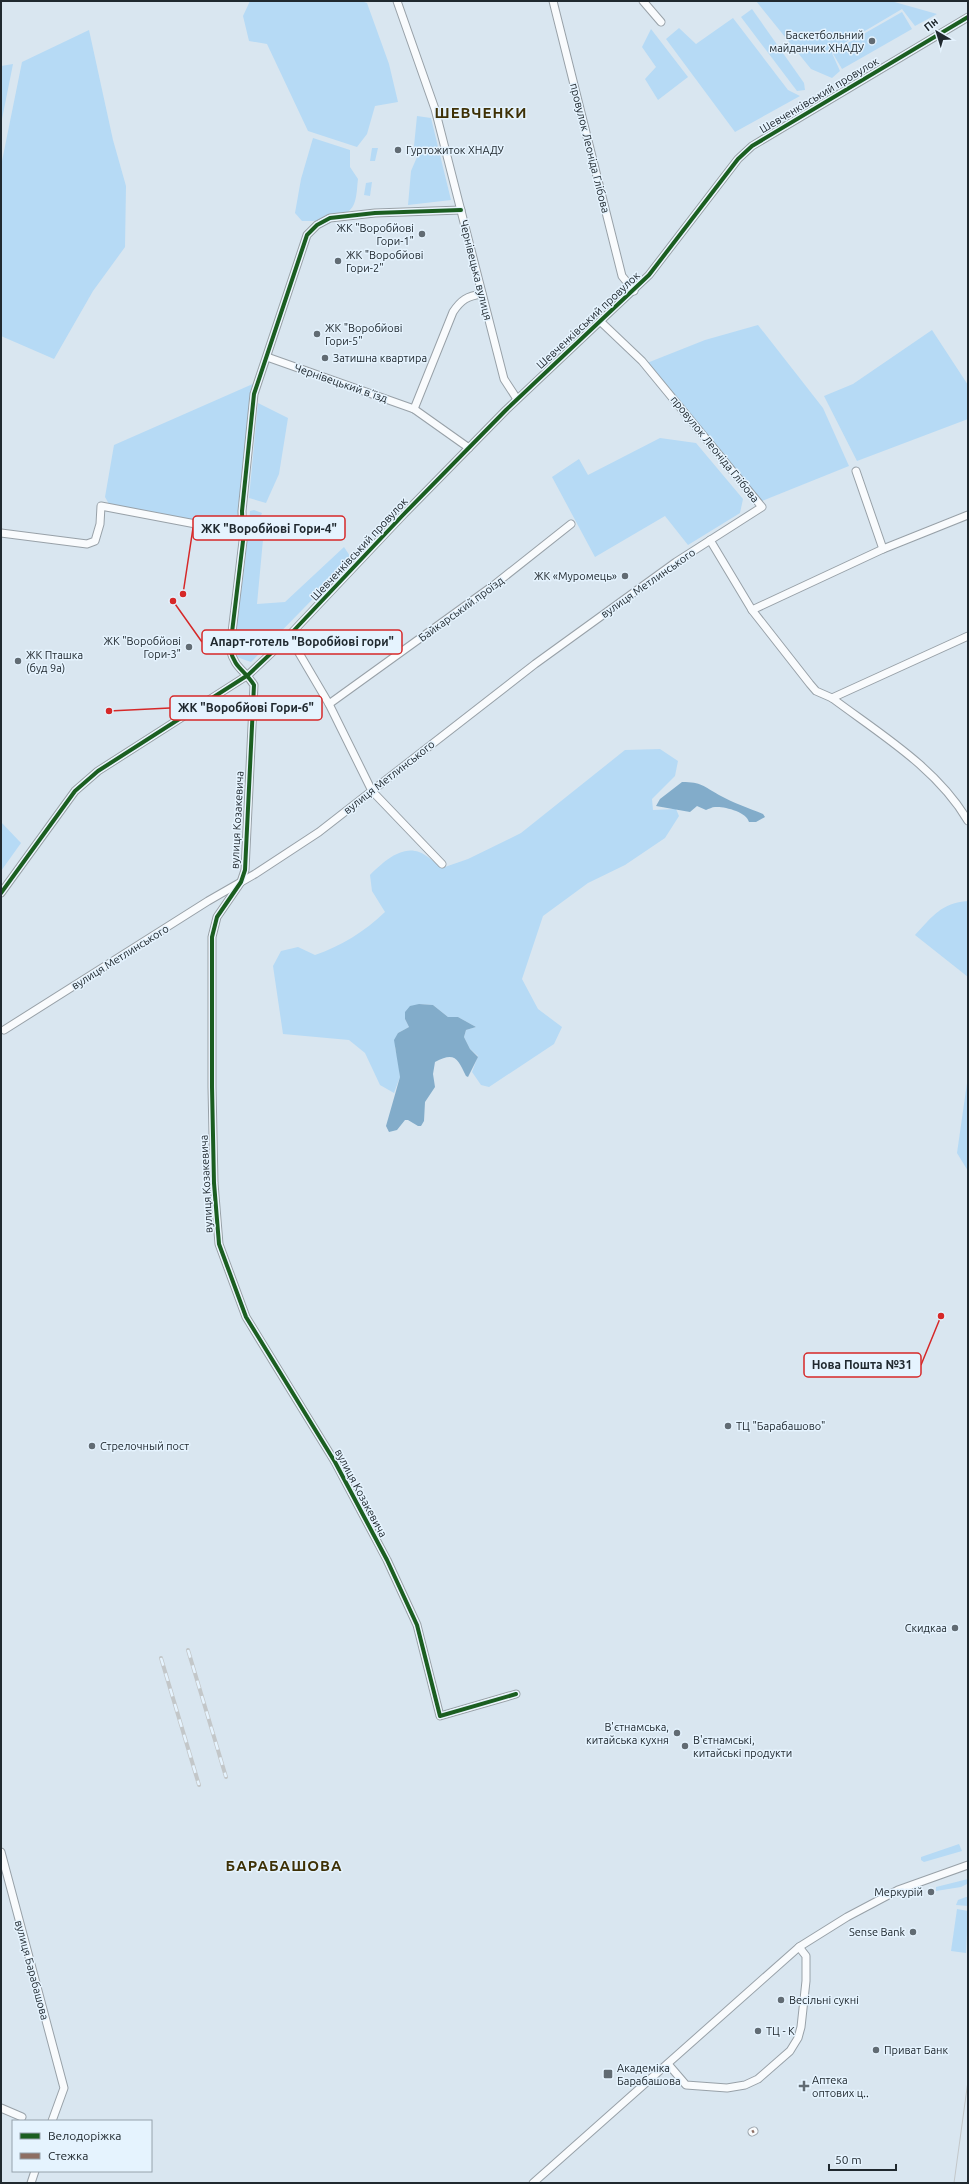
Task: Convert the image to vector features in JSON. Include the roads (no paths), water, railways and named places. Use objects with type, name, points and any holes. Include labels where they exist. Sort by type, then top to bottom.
[{"type":"street","name":"Чернівецька вулиця","points":[[397,1],[435,109],[504,379],[517,399]]},
{"type":"street","name":"провулок Леоніда Глібова","points":[[553,1],[622,276],[634,291]]},
{"type":"street","points":[[643,1],[660,22]]},
{"type":"street","name":"Шевченківський провулок","points":[[1,893],[75,791],[84,782],[155,734],[248,675],[289,636],[517,399],[649,276],[738,159],[752,146],[968,17]]},
{"type":"street","points":[[248,675],[234,664],[230,649],[243,541],[242,511],[254,394],[307,235],[317,225],[330,218],[375,213],[461,210]]},
{"type":"street","points":[[414,409],[453,312],[460,302],[469,296],[482,294]]},
{"type":"street","name":"провулок Леоніда Глібова","points":[[601,322],[642,361],[762,507]]},
{"type":"street","name":"Чернівецький вʼїзд","points":[[267,357],[414,409],[469,448]]},
{"type":"street","points":[[856,471],[883,549]]},
{"type":"street","points":[[1,533],[87,544],[94,541],[100,524],[101,506],[243,533]]},
{"type":"street","name":"вулиця Метлинського","points":[[4,1030],[319,832],[535,664],[676,562],[762,507]]},
{"type":"street","points":[[752,610],[883,549],[968,515]]},
{"type":"street","name":"Байкарський проїзд","points":[[329,704],[494,585],[571,524]]},
{"type":"street","points":[[710,540],[752,610],[816,691],[832,698],[925,769],[946,791],[968,821]]},
{"type":"street","points":[[289,636],[329,704],[372,791],[442,864]]},
{"type":"street","points":[[832,698],[968,636]]},
{"type":"street","name":"вулиця Козакевича","points":[[248,675],[254,685],[245,870],[241,882],[217,917],[212,937],[212,1088],[214,1183],[217,1234],[224,1261],[246,1317],[335,1462],[387,1560],[417,1625],[440,1716],[516,1694]]},
{"type":"street","name":"вулиця Барабашова","points":[[1,1852],[64,2088],[52,2120]]},
{"type":"street","points":[[533,2183],[799,1947],[847,1917],[898,1890],[968,1865]]},
{"type":"street","points":[[668,2064],[686,2085],[727,2088],[754,2081],[786,2056],[798,2038],[804,2008],[806,1959],[799,1947]]},
{"type":"street","points":[[1,2108],[22,2117]]},
{"type":"street","points":[[31,2183],[35,2172]]},
{"type":"tram line","points":[[954,2183],[968,2081]]},
{"type":"railway","points":[[188,1650],[226,1777]]},
{"type":"railway","points":[[161,1658],[199,1785]]},
{"type":"place","name":"Баскетбольний майданчик ХНАДУ","points":[[872,41]]},
{"type":"place","name":"Гуртожиток ХНАДУ","points":[[398,150]]},
{"type":"place","name":"ЖК \"Воробйові Гори-1\"","points":[[422,234]]},
{"type":"place","name":"ЖК \"Воробйові Гори-2\"","points":[[338,261]]},
{"type":"place","name":"ЖК \"Воробйові Гори-5\"","points":[[317,334]]},
{"type":"place","name":"Затишна квартира","points":[[325,358]]},
{"type":"place","name":"ЖК «Муромець»","points":[[625,576]]},
{"type":"place","name":"ЖК \"Воробйові Гори-4\"","points":[[183,594]]},
{"type":"place","name":"Апарт-готель \"Воробйові гори\"","points":[[173,601]]},
{"type":"place","name":"ЖК \"Воробйові Гори-3\"","points":[[189,647]]},
{"type":"place","name":"ЖК Пташка (буд 9а)","points":[[18,661]]},
{"type":"place","name":"ЖК \"Воробйові Гори-6\"","points":[[109,711]]},
{"type":"place","name":"Нова Пошта №31","points":[[941,1316]]},
{"type":"place","name":"ТЦ \"Барабашово\"","points":[[728,1426]]},
{"type":"place","name":"Стрелочный пост","points":[[92,1446]]},
{"type":"place","name":"Скидкаа","points":[[955,1628]]},
{"type":"place","name":"В'єтнамська, китайська кухня","points":[[677,1733]]},
{"type":"place","name":"В'єтнамські, китайські продукти","points":[[685,1746]]},
{"type":"place","name":"Меркурій","points":[[931,1892]]},
{"type":"place","name":"Sense Bank","points":[[913,1932]]},
{"type":"place","name":"Весільні сукні","points":[[781,2000]]},
{"type":"place","name":"ТЦ - К","points":[[758,2031]]},
{"type":"place","name":"Приват Банк","points":[[876,2050]]},
{"type":"place","name":"Академіка Барабашова","points":[[608,2074]]},
{"type":"place","name":"Аптека оптових ц‥","points":[[804,2086]]},
{"type":"district","name":"ШЕВЧЕНКИ","points":[[481,112]]},
{"type":"district","name":"БАРАБАШОВА","points":[[284,1865]]}]
